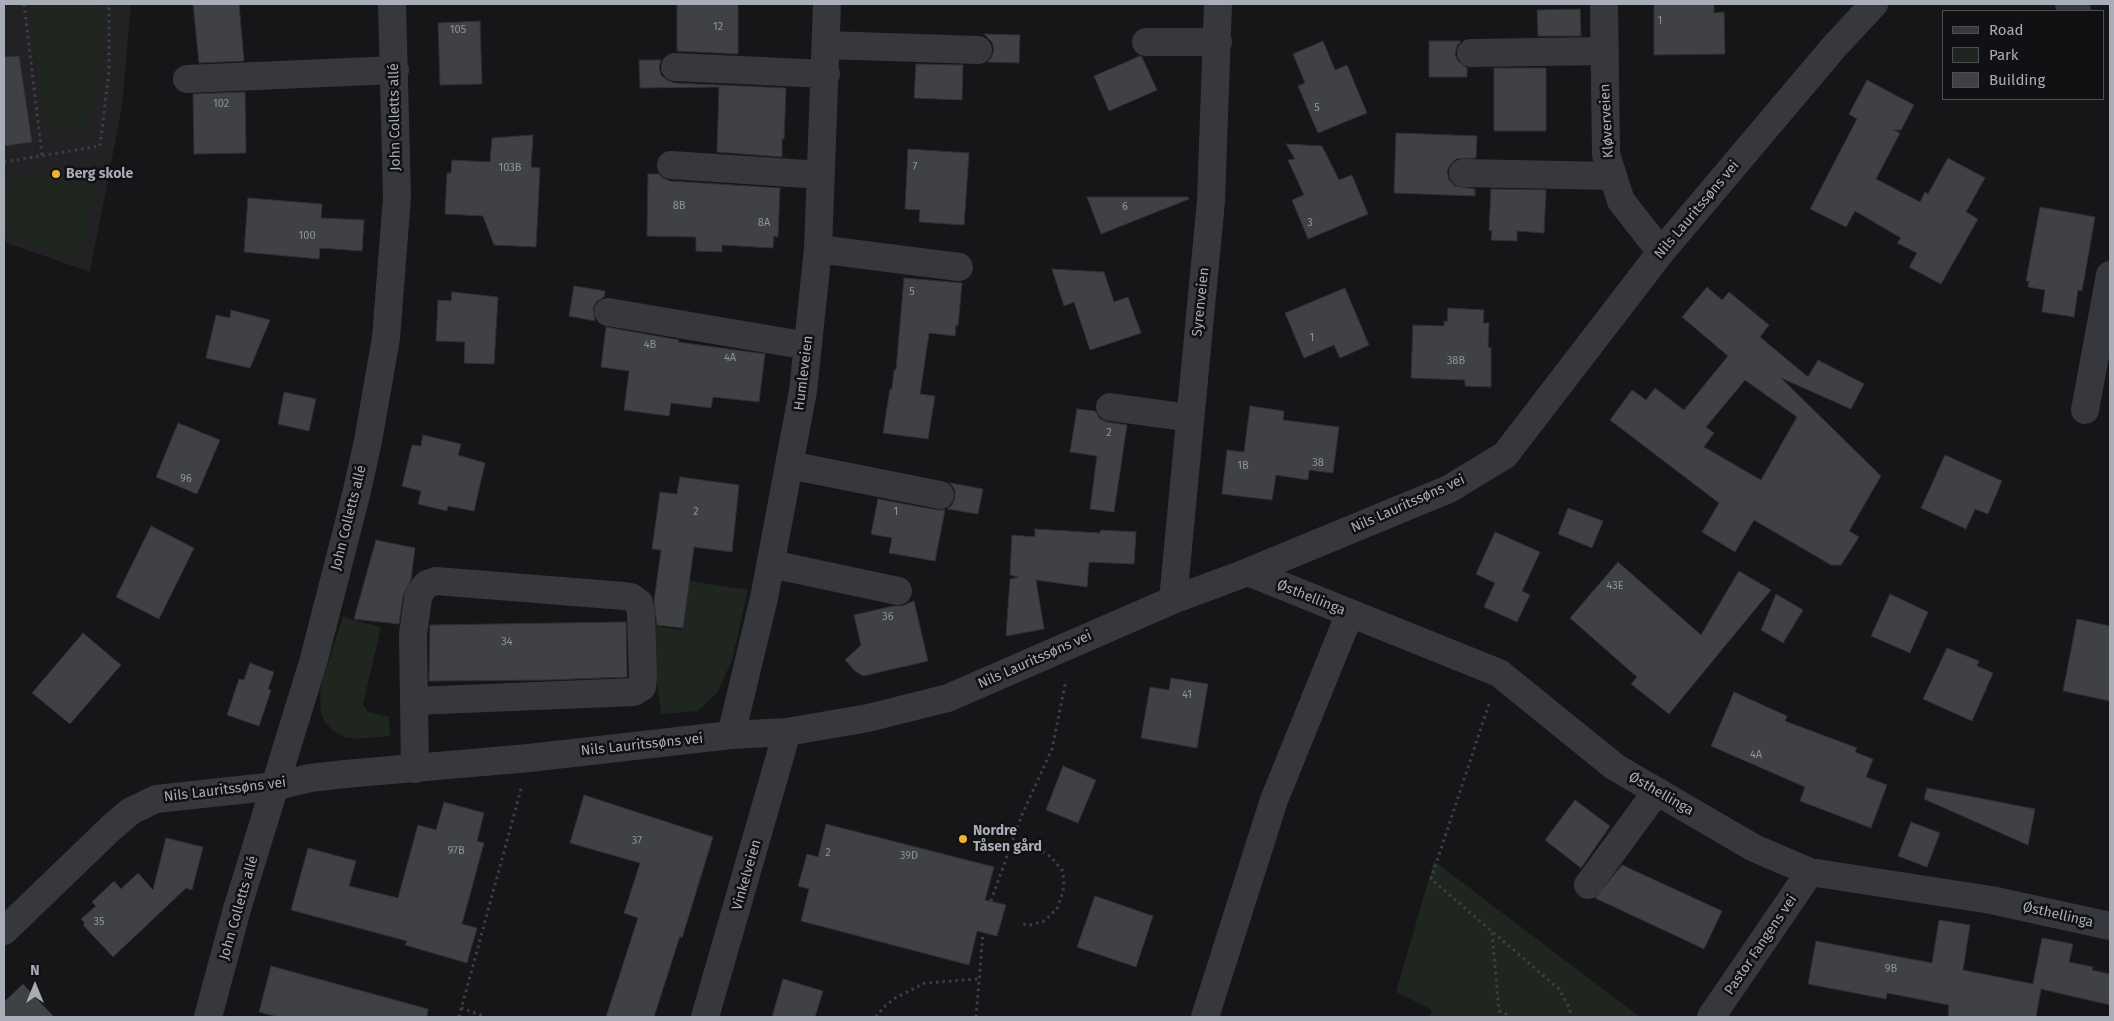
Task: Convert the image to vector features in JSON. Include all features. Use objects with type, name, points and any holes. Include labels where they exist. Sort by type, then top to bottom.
[{"type":"street","name":"John Colletts allé","points":[[208,1017],[237,909],[314,659],[368,441],[386,338],[397,198],[392,4]]},
{"type":"street","name":"Humleveien","points":[[731,735],[764,598],[803,391],[818,249],[826,74],[827,4]]},
{"type":"street","name":"Syrenveien","points":[[1173,600],[1211,201],[1218,4]]},
{"type":"street","name":"Kløverveien","points":[[1604,4],[1606,154],[1621,201],[1661,252]]},
{"type":"street","name":"Nils Lauritssøns vei","points":[[4,930],[111,828],[144,803],[174,795],[276,786],[328,776],[529,758],[731,735],[787,732],[868,718],[948,698],[1173,600],[1248,572],[1449,489],[1505,455],[1661,252],[1834,47],[1874,4]]},
{"type":"street","points":[[1146,42],[1218,42]]},
{"type":"street","points":[[826,45],[978,50]]},
{"type":"street","points":[[1471,53],[1605,51]]},
{"type":"street","points":[[675,68],[826,74]]},
{"type":"street","points":[[187,79],[395,70]]},
{"type":"street","points":[[672,164],[821,175]]},
{"type":"street","points":[[1463,174],[1613,176]]},
{"type":"street","points":[[818,249],[959,267]]},
{"type":"street","points":[[2085,410],[2110,275]]},
{"type":"street","points":[[608,312],[808,346]]},
{"type":"street","points":[[1110,407],[1190,418]]},
{"type":"street","points":[[789,465],[940,495]]},
{"type":"street","points":[[770,564],[898,591]]},
{"type":"street","name":"Østhellinga","points":[[1248,572],[1499,673],[1615,767],[1754,848],[1810,872],[1991,900],[2110,926]]},
{"type":"street","points":[[414,700],[634,692],[639,690],[643,683],[639,603],[631,597],[624,596],[436,581],[427,584],[420,591],[418,598],[413,634],[415,768]]},
{"type":"street","points":[[1205,1017],[1274,800],[1350,613]]},
{"type":"street","name":"Vinkelveien","points":[[705,1017],[787,732]]},
{"type":"street","points":[[1588,885],[1656,791]]},
{"type":"street","name":"Pastor Fangens vei","points":[[1711,1017],[1810,872]]},
{"type":"path","points":[[24,4],[42,155]]},
{"type":"path","points":[[4,162],[100,146],[109,71],[109,4]]},
{"type":"path","points":[[991,901],[1015,834],[1052,749],[1074,643]]},
{"type":"path","points":[[1499,673],[1431,879],[1560,989],[1570,1009],[1570,1017]]},
{"type":"path","points":[[459,1017],[529,758]]},
{"type":"path","points":[[1015,834],[1051,857],[1062,870],[1064,880],[1063,892],[1057,908],[1044,921],[1030,925],[1020,924]]},
{"type":"path","points":[[976,1017],[983,932]]},
{"type":"path","points":[[1492,932],[1499,1011],[1506,1014],[1507,1017]]},
{"type":"path","points":[[876,1017],[895,998],[925,983],[978,979]]},
{"type":"path","points":[[461,1008],[486,1017]]},
{"type":"shaded area","name":"Berg skole","points":[[4,4],[131,4],[122,107],[90,272],[4,242]]},
{"type":"green space","points":[[31,4],[101,4],[100,57],[95,103],[81,128],[55,134],[47,128],[38,79]]},
{"type":"green space","points":[[99,166],[82,261],[4,235],[4,180]]},
{"type":"green space","points":[[689,581],[748,590],[732,660],[717,693],[698,711],[661,714],[650,625],[682,630]]},
{"type":"green space","points":[[343,617],[381,627],[363,704],[368,712],[389,717],[390,736],[355,739],[344,737],[332,730],[325,722],[321,713],[320,693],[322,681]]},
{"type":"green space","points":[[1434,861],[1640,1017],[1429,1017],[1432,1010],[1396,992]]},
{"type":"building","points":[[193,4],[239,4],[244,61],[199,63]]},
{"type":"building","points":[[677,4],[738,4],[738,54],[677,51]]},
{"type":"building","points":[[1654,4],[1714,4],[1714,13],[1724,12],[1725,54],[1654,55]]},
{"type":"building","points":[[1580,9],[1581,36],[1538,36],[1537,10]]},
{"type":"building","points":[[480,21],[482,84],[440,85],[438,23]]},
{"type":"building","points":[[984,34],[1020,35],[1019,63],[987,62],[994,50],[992,42]]},
{"type":"building","points":[[1323,41],[1335,70],[1347,65],[1367,113],[1318,133],[1298,86],[1305,83],[1293,54]]},
{"type":"building","points":[[1429,41],[1461,41],[1457,46],[1455,54],[1458,61],[1467,68],[1467,77],[1429,77]]},
{"type":"building","points":[[19,56],[32,142],[4,146],[4,57]]},
{"type":"building","points":[[1140,56],[1157,90],[1109,111],[1094,76]]},
{"type":"building","points":[[639,60],[661,60],[659,67],[661,75],[674,83],[786,88],[782,157],[717,152],[719,87],[640,88]]},
{"type":"building","points":[[916,64],[963,65],[962,100],[914,98]]},
{"type":"building","points":[[1494,68],[1546,68],[1546,131],[1494,131]]},
{"type":"building","points":[[1867,80],[1914,105],[1901,130],[1893,130],[1900,133],[1876,179],[1920,202],[1925,192],[1928,194],[1948,158],[1985,178],[1966,212],[1978,219],[1941,284],[1909,267],[1917,253],[1897,243],[1901,238],[1855,211],[1846,227],[1810,209],[1857,119],[1849,114]]},
{"type":"building","points":[[245,92],[246,153],[194,154],[193,94]]},
{"type":"building","points":[[1396,133],[1477,136],[1476,158],[1456,159],[1450,165],[1447,172],[1449,180],[1455,186],[1475,189],[1475,196],[1394,193]]},
{"type":"building","points":[[533,135],[531,167],[540,168],[536,247],[494,245],[483,216],[445,214],[447,173],[451,173],[452,160],[490,162],[492,138]]},
{"type":"building","points":[[1286,144],[1322,146],[1339,180],[1352,175],[1368,214],[1308,239],[1292,200],[1304,195],[1288,160],[1295,159]]},
{"type":"building","points":[[908,149],[969,153],[964,225],[919,222],[920,210],[905,209]]},
{"type":"building","points":[[648,174],[659,174],[670,181],[780,188],[778,237],[774,236],[773,248],[722,245],[722,252],[696,251],[696,237],[647,236]]},
{"type":"building","points":[[1491,189],[1546,190],[1544,233],[1517,231],[1517,241],[1491,240],[1492,231],[1489,230]]},
{"type":"building","points":[[1087,197],[1188,197],[1189,199],[1101,234]]},
{"type":"building","points":[[248,198],[322,204],[321,218],[364,220],[362,251],[320,248],[319,259],[244,252]]},
{"type":"building","points":[[2040,207],[2095,217],[2082,291],[2078,290],[2074,317],[2042,312],[2045,290],[2028,287],[2029,281],[2026,281]]},
{"type":"building","points":[[1052,269],[1104,272],[1114,302],[1128,297],[1141,333],[1090,350],[1074,302],[1064,306]]},
{"type":"building","points":[[904,278],[962,283],[958,326],[956,325],[955,336],[929,333],[920,394],[935,396],[928,439],[883,433],[890,389],[892,389],[894,370],[896,370]]},
{"type":"building","points":[[574,286],[605,291],[604,297],[596,302],[593,309],[595,321],[569,316]]},
{"type":"building","points":[[1707,287],[1722,300],[1729,292],[1769,325],[1760,337],[1808,377],[1818,360],[1864,384],[1851,409],[1781,378],[1881,476],[1849,531],[1859,537],[1841,565],[1831,565],[1754,520],[1735,552],[1702,532],[1719,503],[1610,420],[1632,390],[1646,400],[1655,388],[1684,410],[1728,356],[1682,317]],"holes":[[[1745,380],[1797,417],[1761,480],[1704,447],[1714,433],[1706,427]]]},
{"type":"building","points":[[1345,288],[1369,345],[1340,358],[1334,345],[1304,358],[1285,313]]},
{"type":"building","points":[[452,292],[498,297],[494,364],[464,363],[465,342],[436,341],[438,300],[451,301]]},
{"type":"building","points":[[1448,308],[1484,310],[1483,323],[1489,323],[1488,347],[1491,348],[1491,387],[1465,386],[1465,380],[1411,378],[1413,325],[1444,326],[1444,321],[1447,322]]},
{"type":"building","points":[[231,310],[270,320],[250,368],[206,358],[216,315],[230,318]]},
{"type":"building","points":[[606,327],[679,340],[678,342],[765,354],[759,402],[713,397],[711,408],[671,403],[669,416],[624,410],[629,371],[601,367]]},
{"type":"building","points":[[284,392],[316,399],[309,431],[278,424]]},
{"type":"building","points":[[1250,406],[1284,411],[1283,420],[1339,427],[1333,473],[1309,470],[1308,480],[1276,475],[1272,500],[1222,494],[1227,450],[1244,452]]},
{"type":"building","points":[[1077,409],[1095,411],[1100,419],[1127,425],[1114,512],[1090,509],[1097,456],[1070,452]]},
{"type":"building","points":[[178,423],[220,440],[197,494],[156,477]]},
{"type":"building","points":[[423,435],[461,444],[458,455],[485,463],[474,511],[448,506],[447,511],[418,504],[421,491],[402,486],[412,445],[421,446]]},
{"type":"building","points":[[1945,455],[2002,481],[1988,514],[1975,509],[1966,529],[1921,508]]},
{"type":"building","points":[[680,477],[739,485],[732,552],[694,547],[683,628],[657,625],[654,601],[661,550],[652,549],[660,492],[677,494]]},
{"type":"building","points":[[950,483],[983,489],[978,514],[947,509],[952,505],[955,498],[955,490]]},
{"type":"building","points":[[878,499],[945,510],[935,561],[889,553],[892,538],[871,534]]},
{"type":"building","points":[[1568,508],[1603,521],[1592,548],[1558,534]]},
{"type":"building","points":[[151,526],[194,548],[159,619],[116,597]]},
{"type":"building","points":[[1035,529],[1100,533],[1101,530],[1136,532],[1134,564],[1089,562],[1087,587],[1036,580],[1044,629],[1006,636],[1010,579],[1019,577],[1010,575],[1012,535],[1035,537]]},
{"type":"building","points":[[1495,532],[1540,552],[1522,591],[1530,595],[1517,622],[1484,607],[1495,583],[1476,574]]},
{"type":"building","points":[[376,540],[415,548],[411,579],[403,596],[399,624],[354,619]]},
{"type":"building","points":[[1618,562],[1701,635],[1739,571],[1771,590],[1669,714],[1631,684],[1637,677],[1570,618]]},
{"type":"building","points":[[1776,594],[1803,610],[1783,643],[1761,630]]},
{"type":"building","points":[[1890,594],[1928,612],[1910,653],[1871,636]]},
{"type":"building","points":[[914,601],[928,661],[863,676],[855,671],[845,660],[861,645],[854,615],[893,606],[902,606]]},
{"type":"building","points":[[2077,619],[2110,626],[2110,701],[2063,691]]},
{"type":"building","points":[[626,622],[627,677],[429,681],[430,625]]},
{"type":"building","points":[[83,633],[121,665],[70,724],[32,693]]},
{"type":"building","points":[[1947,648],[1979,661],[1977,666],[1993,673],[1972,721],[1923,699]]},
{"type":"building","points":[[250,663],[274,672],[268,689],[271,690],[259,726],[227,715],[239,679],[244,680]]},
{"type":"building","points":[[1171,678],[1208,684],[1197,748],[1141,738],[1150,687],[1169,690]]},
{"type":"building","points":[[1734,692],[1787,716],[1785,721],[1857,748],[1855,752],[1873,759],[1866,777],[1887,785],[1871,828],[1800,801],[1805,787],[1711,746]]},
{"type":"building","points":[[1063,766],[1096,780],[1078,823],[1046,810]]},
{"type":"building","points":[[1927,788],[2035,809],[2028,845],[1924,799]]},
{"type":"building","points":[[584,795],[713,837],[682,938],[680,936],[654,1017],[606,1017],[638,918],[624,913],[640,863],[570,843]]},
{"type":"building","points":[[1575,800],[1610,826],[1581,868],[1545,840]]},
{"type":"building","points":[[444,802],[484,813],[477,841],[484,843],[462,924],[477,928],[467,963],[405,945],[407,941],[291,910],[308,848],[356,861],[349,886],[398,898],[418,825],[436,830]]},
{"type":"building","points":[[1911,822],[1940,833],[1927,867],[1898,856]]},
{"type":"building","points":[[826,824],[994,867],[985,900],[1006,905],[997,936],[977,931],[969,965],[801,921],[809,889],[798,886],[807,854],[818,857]]},
{"type":"building","points":[[166,838],[203,847],[192,890],[186,888],[113,957],[83,925],[85,923],[81,919],[96,906],[92,902],[114,881],[121,889],[138,873],[153,890]]},
{"type":"building","points":[[1622,865],[1722,911],[1704,949],[1595,898]]},
{"type":"building","points":[[1095,896],[1153,916],[1136,967],[1077,947]]},
{"type":"building","points":[[1939,920],[1970,925],[1963,970],[2033,984],[2042,938],[2073,944],[2069,962],[2093,967],[2092,970],[2110,974],[2110,1005],[2041,989],[2036,1017],[1948,1017],[1949,1005],[1887,993],[1886,999],[1808,984],[1816,941],[1932,963]]},
{"type":"building","points":[[271,966],[428,1009],[427,1017],[278,1017],[259,1012]]},
{"type":"building","points":[[783,979],[823,991],[815,1017],[772,1017]]},
{"type":"building","points":[[23,984],[54,1017],[4,1017],[4,1002]]},
{"type":"place","name":"Berg skole","points":[[56,174]]},
{"type":"place","name":"Nordre Tåsen gård","points":[[963,839]]}]
